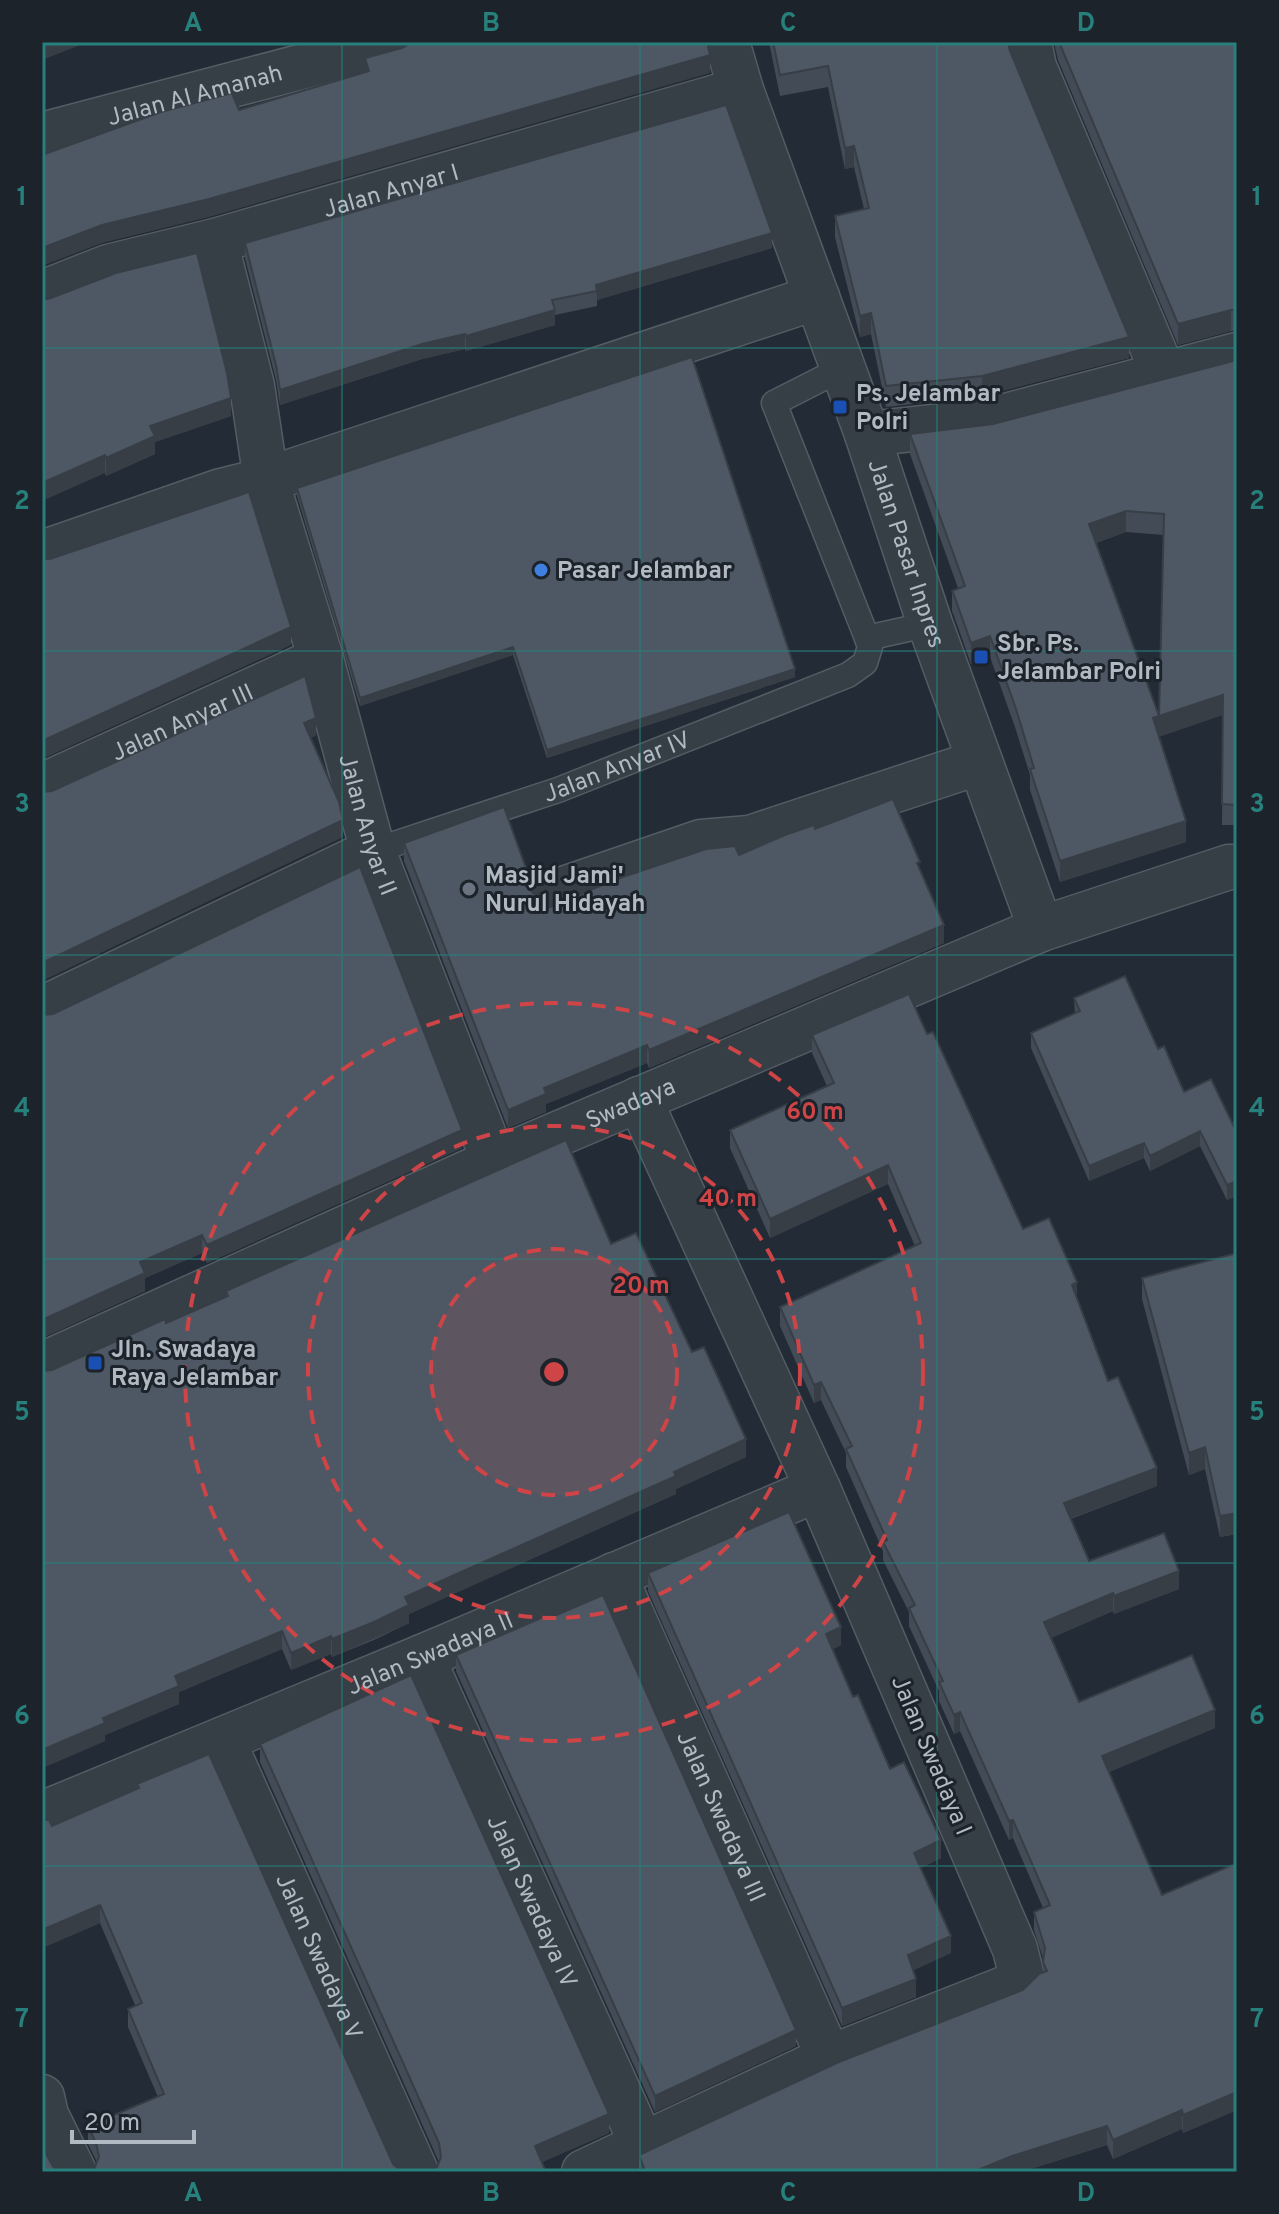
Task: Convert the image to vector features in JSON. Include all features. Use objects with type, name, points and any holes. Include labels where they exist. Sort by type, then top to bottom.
[{"type":"street","name":"Jalan Al Amanah","points":[[42,135],[395,42]]},
{"type":"street","name":"Jalan Pasar Inpres","points":[[727,42],[741,90],[867,434],[930,624],[1041,929]]},
{"type":"street","points":[[1029,42],[1034,67],[1164,375]]},
{"type":"street","name":"Jalan Anyar I","points":[[42,293],[108,267],[215,241],[741,90]]},
{"type":"street","name":"Jalan Anyar II","points":[[215,241],[252,386],[266,480],[321,659],[373,851],[494,1161]]},
{"type":"street","points":[[42,553],[221,491],[266,480],[817,297]]},
{"type":"street","points":[[867,434],[987,421],[1237,355]]},
{"type":"street","name":"Jalan Anyar III","points":[[42,786],[321,659]]},
{"type":"street","points":[[549,894],[701,842],[750,838],[980,762]]},
{"type":"street","name":"Jalan Anyar IV","points":[[42,1009],[373,851]]},
{"type":"street","name":"Swadaya","points":[[42,1365],[494,1161],[1041,929],[1234,879]]},
{"type":"street","name":"Jalan Swadaya I","points":[[584,2172],[829,2058],[1014,1985],[1021,1973],[1015,1949],[818,1489],[639,1099]]},
{"type":"street","name":"Jalan Swadaya II","points":[[42,1814],[223,1741],[818,1489]]},
{"type":"street","name":"Jalan Swadaya III","points":[[614,1575],[829,2058]]},
{"type":"street","name":"Jalan Swadaya IV","points":[[422,1657],[642,2144]]},
{"type":"street","name":"Jalan Swadaya V","points":[[223,1741],[416,2172]]},
{"type":"street","points":[[43,2109],[74,2172]]},
{"type":"lane","points":[[843,368],[774,403],[867,638],[930,624]]},
{"type":"lane","name":"Jalan Anyar IV","points":[[373,851],[558,790],[848,675],[865,663],[870,647],[867,638]]},
{"type":"building","points":[[412,42],[707,42],[710,55],[209,199],[102,225],[42,248],[42,155],[161,112],[232,93],[239,110],[369,71],[365,58],[402,48]]},
{"type":"building","points":[[773,42],[1008,42],[1129,337],[982,376],[886,386],[871,313],[860,316],[835,216],[869,208],[854,146],[845,148],[828,66],[780,75]]},
{"type":"building","points":[[1059,42],[1237,42],[1237,310],[1178,324]]},
{"type":"building","points":[[726,105],[772,233],[596,285],[597,291],[552,300],[555,310],[466,336],[422,344],[280,390],[245,243]]},
{"type":"building","points":[[197,253],[231,398],[150,426],[155,436],[42,483],[42,300],[116,273]]},
{"type":"building","name":"Pasar Jelambar","points":[[692,357],[795,669],[547,750],[513,647],[360,698],[297,488]]},
{"type":"building","points":[[1237,360],[1237,805],[1222,804],[1223,695],[1153,718],[1186,821],[1060,861],[1030,769],[1034,768],[1015,706],[990,636],[971,643],[952,591],[965,586],[910,434],[993,424]],"holes":[[[1126,511],[1164,514],[1159,716],[1089,524]]]},
{"type":"building","points":[[249,492],[291,627],[42,741],[42,559],[50,559]]},
{"type":"building","points":[[305,676],[316,718],[304,723],[339,802],[343,820],[42,963],[42,792],[52,791]]},
{"type":"building","points":[[893,799],[944,925],[649,1050],[647,1045],[544,1088],[546,1094],[508,1110],[404,843],[504,807],[526,868],[526,885],[536,896],[541,911],[614,880],[706,849],[735,846],[739,855],[785,835],[814,825],[815,829]]},
{"type":"building","points":[[360,867],[462,1130],[207,1245],[202,1235],[140,1262],[145,1273],[42,1320],[42,1015],[53,1014]]},
{"type":"building","points":[[1125,976],[1158,1049],[1164,1046],[1184,1092],[1211,1079],[1237,1133],[1237,1181],[1227,1185],[1200,1131],[1150,1156],[1144,1143],[1089,1166],[1031,1033],[1080,1011],[1074,998]]},
{"type":"building","points":[[909,994],[927,1034],[933,1032],[1023,1229],[1049,1218],[1077,1282],[1072,1285],[1108,1381],[1118,1377],[1157,1468],[1064,1503],[1089,1561],[1164,1533],[1179,1571],[1114,1596],[1113,1593],[1044,1622],[1079,1702],[1192,1655],[1215,1710],[1102,1756],[1162,1895],[1237,1863],[1237,2092],[1183,2115],[1182,2110],[1113,2140],[1107,2126],[1012,2156],[973,2172],[634,2172],[644,2168],[639,2155],[839,2062],[1023,1990],[1039,1974],[1047,1971],[1043,1962],[1045,1948],[1034,1912],[1050,1905],[960,1712],[954,1715],[939,1682],[943,1681],[909,1608],[915,1605],[883,1542],[887,1540],[846,1449],[852,1446],[821,1382],[814,1385],[780,1307],[921,1243],[888,1165],[770,1219],[730,1130],[834,1083],[812,1035]]},
{"type":"building","points":[[566,1140],[611,1244],[636,1233],[692,1352],[704,1347],[746,1439],[674,1472],[676,1476],[405,1597],[409,1605],[374,1622],[291,1653],[282,1631],[175,1676],[179,1686],[103,1718],[105,1723],[42,1750],[42,1371],[52,1370],[165,1319],[166,1323],[228,1296],[226,1291]]},
{"type":"building","points":[[1237,1253],[1237,1513],[1220,1516],[1205,1447],[1189,1453],[1142,1278]]},
{"type":"building","points":[[789,1512],[841,1627],[826,1634],[853,1697],[858,1695],[890,1769],[904,1762],[941,1840],[914,1853],[951,1936],[908,1955],[916,1979],[842,2008],[648,1573]]},
{"type":"building","points":[[603,1595],[796,2030],[655,2096],[456,1655],[550,1614],[552,1617]]},
{"type":"building","points":[[411,1675],[609,2114],[535,2146],[546,2172],[432,2172],[441,2157],[439,2143],[260,1744]]},
{"type":"building","points":[[209,1754],[393,2164],[402,2172],[90,2172],[99,2157],[88,2126],[164,2094],[128,2009],[142,2003],[100,1905],[42,1930],[42,1820],[49,1820],[52,1826],[139,1788],[137,1784]]},
{"type":"building","points":[[42,2146],[52,2165],[57,2172],[42,2172]]},
{"type":"place","name":"Ps. Jelambar Polri","points":[[840,407]]},
{"type":"place","name":"Pasar Jelambar","points":[[541,570]]},
{"type":"place","name":"Sbr. Ps. Jelambar Polri","points":[[981,657]]},
{"type":"place","name":"Masjid Jami' Nurul Hidayah","points":[[469,889]]},
{"type":"place","name":"Jln. Swadaya Raya Jelambar","points":[[95,1363]]}]
